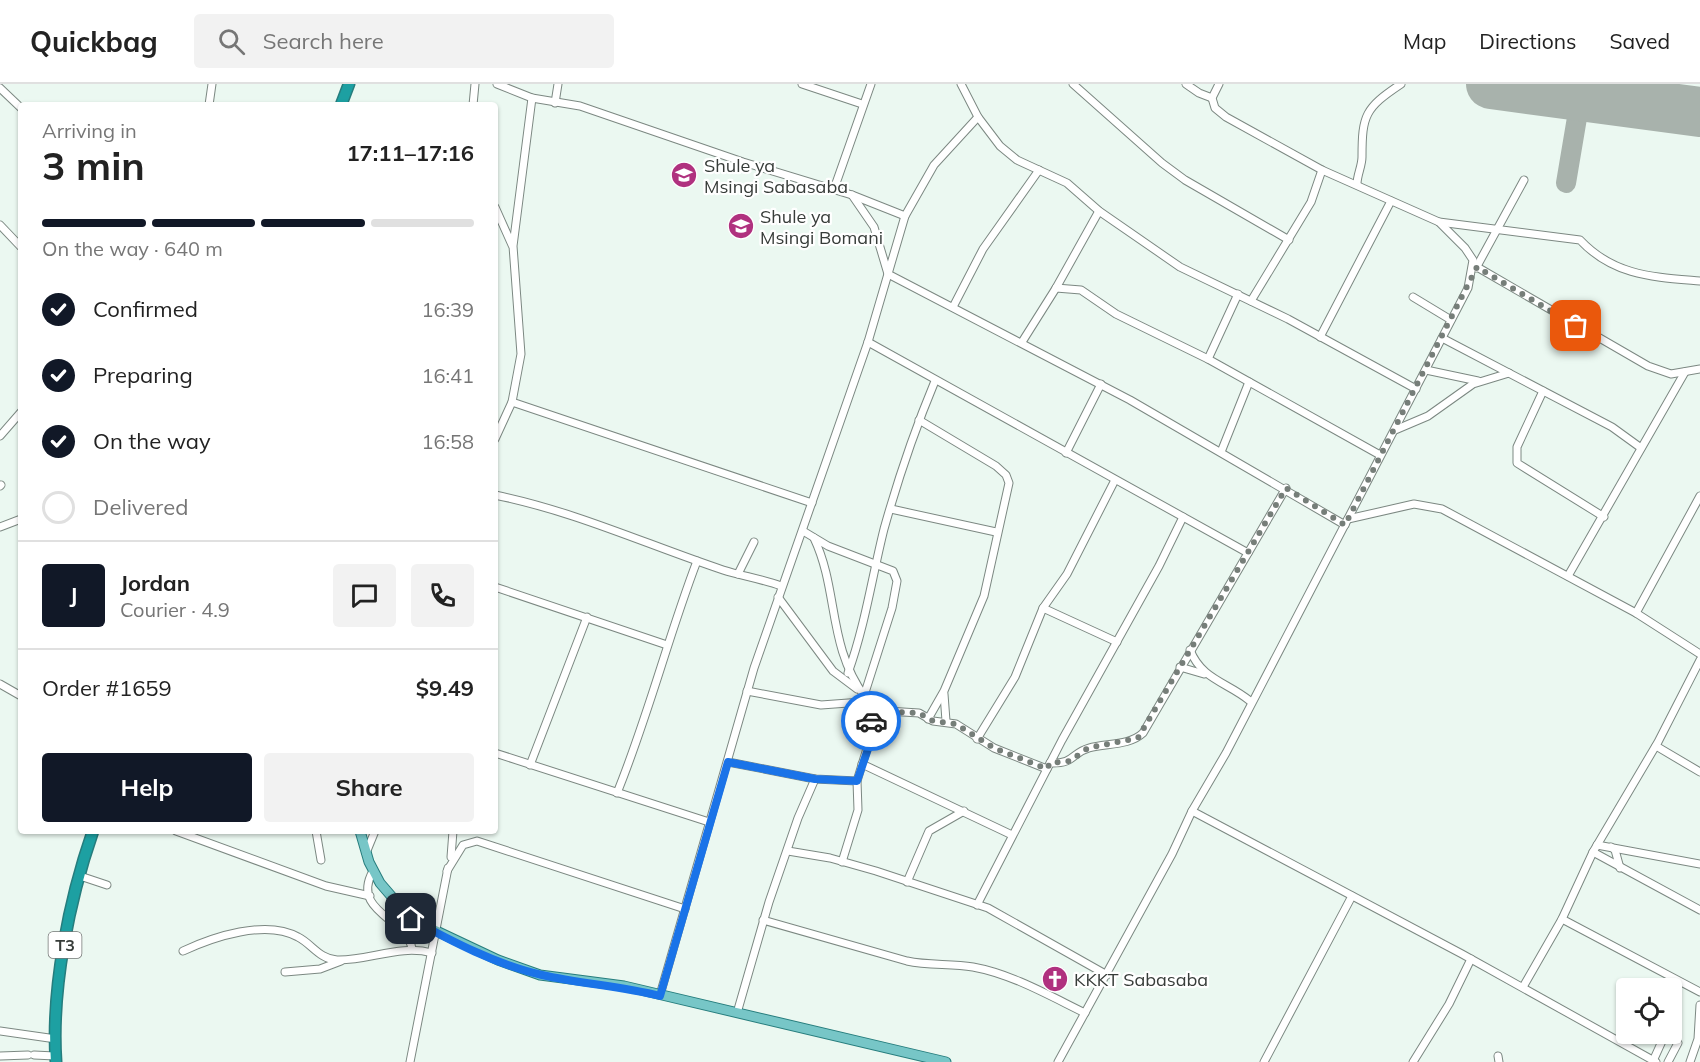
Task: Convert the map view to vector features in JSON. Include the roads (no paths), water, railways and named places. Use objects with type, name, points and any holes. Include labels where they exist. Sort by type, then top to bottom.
[{"type":"highway","points":[[342,102],[349,84]]},
{"type":"highway","name":"T3","points":[[56,1059],[62,959],[80,876],[92,834]]},
{"type":"main road","points":[[361,834],[373,871],[398,906],[411,919],[434,932],[540,975],[624,987],[946,1062]]},
{"type":"street","points":[[209,102],[212,84]]},
{"type":"street","points":[[473,102],[475,84]]},
{"type":"street","points":[[497,84],[532,98],[580,106],[700,148],[852,195],[905,216]]},
{"type":"street","points":[[555,103],[558,84]]},
{"type":"street","points":[[802,84],[819,87],[862,104]]},
{"type":"street","points":[[834,189],[862,104],[871,84]]},
{"type":"street","points":[[961,84],[978,117],[1009,154],[1067,183],[1099,211],[1180,267],[1238,294],[1416,389]]},
{"type":"street","points":[[1073,84],[1162,163],[1185,180],[1289,240]]},
{"type":"street","points":[[1186,84],[1212,98]]},
{"type":"street","points":[[1219,84],[1212,98],[1215,108],[1226,117],[1322,170],[1439,222],[1580,240],[1592,253],[1609,264],[1649,275],[1700,280]]},
{"type":"street","points":[[1357,184],[1363,159],[1361,145],[1365,116],[1373,106],[1401,84]]},
{"type":"street","points":[[0,88],[18,105]]},
{"type":"street","points":[[498,432],[512,402],[522,341],[513,246],[532,98]]},
{"type":"street","points":[[660,996],[747,691],[781,586],[803,531],[868,342],[905,216],[934,165],[978,117]]},
{"type":"street","points":[[953,306],[982,249],[1039,170]]},
{"type":"street","points":[[1251,301],[1311,202],[1322,170]]},
{"type":"street","points":[[1058,1062],[1172,854],[1192,810],[1226,753],[1250,702],[1426,370],[1474,270],[1524,180]]},
{"type":"street","points":[[852,195],[874,227],[888,274],[1101,384],[1347,522],[1396,506],[1414,504],[1436,507],[1636,613],[1700,654]]},
{"type":"street","points":[[1320,337],[1391,201]]},
{"type":"street","points":[[1022,342],[1056,288],[1099,211]]},
{"type":"street","points":[[498,214],[513,246]]},
{"type":"street","points":[[1439,222],[1465,248],[1473,260],[1474,270]]},
{"type":"street","points":[[0,225],[18,244]]},
{"type":"street","points":[[1474,270],[1648,366],[1671,374],[1700,369]]},
{"type":"street","points":[[1056,288],[1081,290],[1116,314],[1208,359],[1380,455]]},
{"type":"street","points":[[1208,359],[1238,294]]},
{"type":"street","points":[[1413,297],[1451,320]]},
{"type":"street","points":[[1442,338],[1612,427],[1641,448]]},
{"type":"street","points":[[868,342],[1248,554]]},
{"type":"street","points":[[1426,370],[1478,381]]},
{"type":"street","points":[[1568,576],[1604,517],[1685,372]]},
{"type":"street","points":[[1395,430],[1428,416],[1478,381],[1510,373]]},
{"type":"street","points":[[849,673],[891,509],[919,420],[935,381]]},
{"type":"street","points":[[1221,452],[1249,382]]},
{"type":"street","points":[[1066,453],[1101,384]]},
{"type":"street","points":[[1543,391],[1517,447],[1517,463],[1604,517]]},
{"type":"street","points":[[512,402],[812,503]]},
{"type":"street","points":[[0,436],[18,415]]},
{"type":"street","points":[[919,420],[973,451],[1006,475],[1009,483],[996,532],[984,596],[944,691],[928,719]]},
{"type":"street","points":[[977,739],[1016,676],[1043,608],[1067,574],[1116,480]]},
{"type":"street","points":[[869,721],[896,712],[919,713],[928,719],[956,724],[977,739],[1048,766],[1070,761],[1088,748],[1138,738],[1286,488]]},
{"type":"street","points":[[498,496],[626,534],[697,561],[781,586]]},
{"type":"street","points":[[1636,613],[1700,496]]},
{"type":"street","points":[[891,509],[996,532]]},
{"type":"street","points":[[976,904],[1183,517]]},
{"type":"street","points":[[0,527],[18,520]]},
{"type":"street","points":[[803,531],[814,538],[892,571],[897,581],[892,608],[863,697]]},
{"type":"street","points":[[814,538],[824,561],[828,593],[849,673],[863,697],[869,721],[868,749],[857,781],[858,810],[842,862]]},
{"type":"street","points":[[738,574],[754,542]]},
{"type":"street","points":[[617,793],[633,753],[667,645],[697,561]]},
{"type":"street","points":[[498,588],[667,645]]},
{"type":"street","points":[[778,597],[833,671],[863,697],[896,712]]},
{"type":"street","points":[[1043,608],[1117,642]]},
{"type":"street","points":[[530,765],[587,617]]},
{"type":"street","points":[[1190,650],[1204,674]]},
{"type":"street","points":[[1523,987],[1562,919],[1593,852],[1656,746],[1700,662]]},
{"type":"street","points":[[1180,667],[1204,674],[1232,687],[1250,702]]},
{"type":"street","points":[[0,684],[18,694]]},
{"type":"street","points":[[747,691],[821,705],[863,697]]},
{"type":"street","points":[[944,691],[946,721]]},
{"type":"street","points":[[1656,746],[1700,772]]},
{"type":"street","points":[[498,754],[709,822]]},
{"type":"street","points":[[728,762],[815,779],[857,781]]},
{"type":"street","points":[[862,764],[1012,835]]},
{"type":"street","points":[[737,1014],[763,920],[801,810],[815,779]]},
{"type":"street","points":[[1192,810],[1523,987],[1655,1061],[1661,1044]]},
{"type":"street","points":[[907,882],[929,831],[964,811]]},
{"type":"street","points":[[185,834],[326,886],[370,896]]},
{"type":"street","points":[[317,834],[321,860]]},
{"type":"street","points":[[366,853],[374,834]]},
{"type":"street","points":[[410,1062],[432,953],[434,932],[452,855],[453,834]]},
{"type":"street","points":[[447,871],[463,845],[477,841],[685,909]]},
{"type":"street","points":[[1597,845],[1700,864]]},
{"type":"street","points":[[1611,846],[1615,850],[1620,868]]},
{"type":"street","points":[[788,851],[842,862],[988,908],[1107,975]]},
{"type":"street","points":[[1593,852],[1700,910]]},
{"type":"street","points":[[373,871],[368,881],[370,896],[377,909],[409,937],[412,949]]},
{"type":"street","points":[[80,876],[107,885]]},
{"type":"street","points":[[1264,1062],[1352,896]]},
{"type":"street","points":[[1562,919],[1700,992]]},
{"type":"street","points":[[763,920],[907,961],[928,965],[970,966],[990,971],[1086,1013]]},
{"type":"street","points":[[183,951],[213,937],[246,931],[275,931],[300,938],[328,959],[374,957],[412,949],[432,953]]},
{"type":"street","points":[[1413,1062],[1449,1004],[1471,959]]},
{"type":"street","points":[[285,972],[320,969],[343,960]]},
{"type":"street","points":[[1690,1062],[1698,1039],[1700,1005]]},
{"type":"street","points":[[0,1031],[56,1039]]},
{"type":"street","points":[[1668,1062],[1678,1044]]},
{"type":"street","points":[[0,1056],[31,1055],[56,1059]]},
{"type":"place","name":"Shule ya Msingi Sabasaba","points":[[684,175]]},
{"type":"place","name":"Shule ya Msingi Bomani","points":[[741,226]]},
{"type":"place","name":"KKKT Sabasaba","points":[[1055,979]]}]
